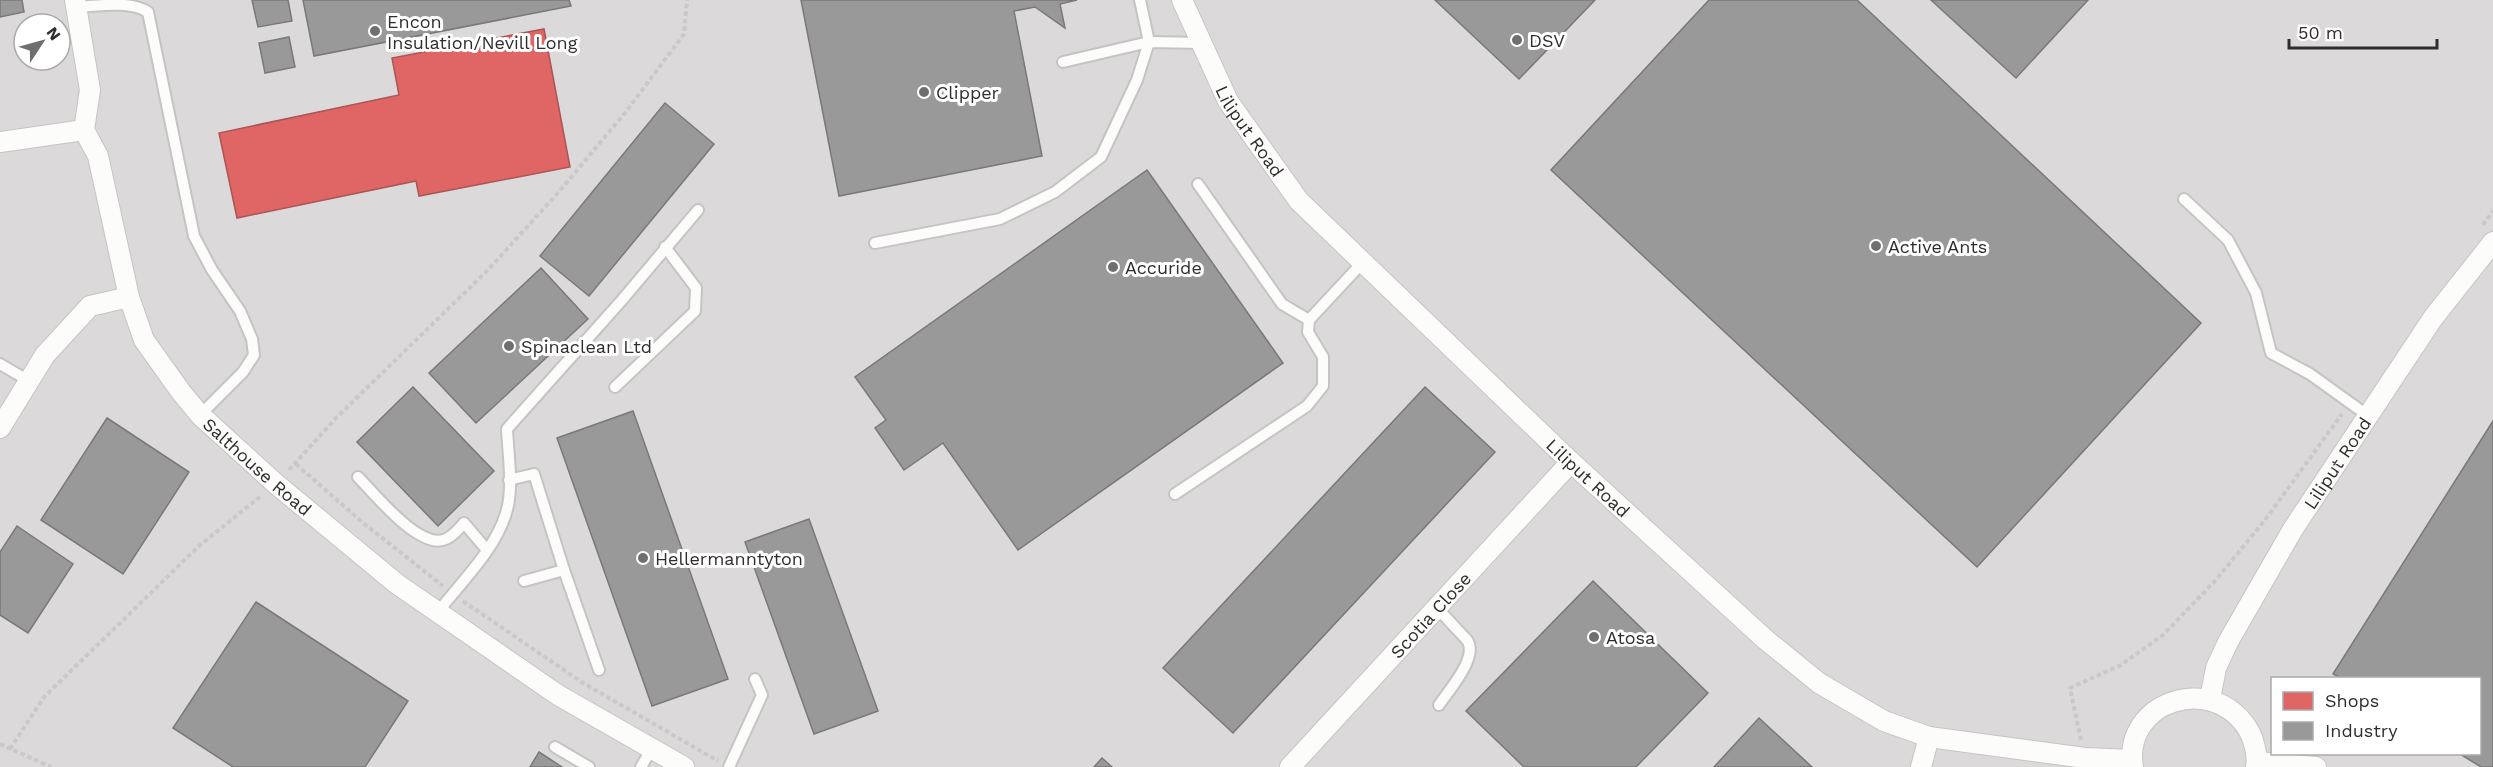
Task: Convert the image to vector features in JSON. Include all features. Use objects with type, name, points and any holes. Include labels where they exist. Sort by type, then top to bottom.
[{"type":"street","name":"Liliput Road","points":[[1182,0],[1228,101],[1299,201],[1571,462],[1766,640],[1819,683],[1884,721],[1929,737],[2132,764]]},
{"type":"street","points":[[0,142],[84,130],[90,90],[76,4]]},
{"type":"street","name":"Salthouse Road","points":[[84,130],[98,156],[129,297],[144,340],[200,415],[315,518],[397,584],[558,695],[684,767]]},
{"type":"street","name":"Liliput Road","points":[[2210,699],[2216,668],[2228,642],[2293,529],[2486,235]]},
{"type":"street","points":[[0,428],[45,355],[90,306],[129,297]]},
{"type":"street","name":"Scotia Close","points":[[1292,766],[1571,462]]},
{"type":"street","points":[[2132,764],[2134,741],[2143,724],[2156,711],[2172,701],[2191,697],[2210,699],[2228,707],[2242,720],[2252,737],[2256,765],[2316,767]]},
{"type":"street","points":[[1922,767],[1929,737]]},
{"type":"lane","points":[[875,243],[1000,219],[1055,192],[1101,157],[1137,80],[1149,42],[1140,0]]},
{"type":"lane","points":[[76,4],[122,3],[140,6],[148,12],[194,236],[212,270],[240,311],[252,339],[254,355],[243,372],[200,415]]},
{"type":"lane","points":[[1063,62],[1149,42],[1202,43]]},
{"type":"lane","points":[[1198,184],[1282,304],[1309,320]]},
{"type":"lane","points":[[2184,199],[2228,240],[2256,293],[2271,353],[2310,374],[2360,410]]},
{"type":"lane","points":[[438,612],[493,543],[507,511],[509,480],[507,429],[622,300],[698,210]]},
{"type":"lane","points":[[615,387],[695,312],[696,288],[665,247]]},
{"type":"lane","points":[[1175,494],[1307,406],[1323,386],[1323,357],[1308,333],[1309,320],[1363,262]]},
{"type":"lane","points":[[0,364],[28,381]]},
{"type":"lane","points":[[509,480],[534,474],[599,670]]},
{"type":"lane","points":[[358,477],[421,537],[436,541],[446,540],[464,523],[487,550]]},
{"type":"lane","points":[[524,581],[564,570]]},
{"type":"lane","points":[[1437,608],[1470,645],[1467,663],[1438,705]]},
{"type":"lane","points":[[724,765],[762,695],[755,679]]},
{"type":"lane","points":[[555,747],[588,767]]},
{"type":"lane","points":[[641,767],[651,750]]},
{"type":"path","points":[[687,0],[684,34],[625,113],[557,194],[488,270],[336,418],[296,464],[362,522],[453,594],[509,634],[583,683],[724,765]]},
{"type":"path","points":[[2486,235],[2493,211]]},
{"type":"path","points":[[2085,758],[2070,688],[2121,665],[2171,627],[2215,581],[2265,520],[2350,402]]},
{"type":"path","points":[[10,749],[44,697],[199,546],[264,493]]},
{"type":"path","points":[[0,744],[51,767]]},
{"type":"shaded area","points":[[0,0],[2493,0],[2493,767],[0,767]]},
{"type":"building: Shops","points":[[544,29],[570,167],[419,196],[416,181],[237,218],[219,133],[399,95],[392,58]]},
{"type":"building: Industry","points":[[0,0],[22,0],[24,12],[12,12],[12,14],[0,17]]},
{"type":"building: Industry","points":[[252,0],[288,0],[292,21],[258,27]]},
{"type":"building: Industry","name":"Encon Insulation/Nevill Long","points":[[303,0],[569,0],[571,6],[314,56]]},
{"type":"building: Industry","name":"Clipper","points":[[801,0],[1077,0],[1060,4],[1065,28],[1035,7],[1014,11],[1042,156],[839,196]]},
{"type":"building: Industry","name":"DSV","points":[[1435,0],[1595,0],[1519,79]]},
{"type":"building: Industry","name":"Active Ants","points":[[1709,0],[1857,0],[2201,323],[1977,567],[1551,170]]},
{"type":"building: Industry","points":[[1931,0],[2088,0],[2016,78]]},
{"type":"building: Industry","points":[[289,37],[295,67],[265,73],[259,43]]},
{"type":"building: Industry","points":[[665,103],[714,144],[589,296],[540,256]]},
{"type":"building: Industry","name":"Accuride","points":[[1147,170],[1283,363],[1018,550],[943,443],[904,470],[875,428],[886,420],[855,377]]},
{"type":"building: Industry","name":"Spinaclean Ltd","points":[[541,268],[588,319],[476,423],[429,373]]},
{"type":"building: Industry","points":[[413,387],[494,471],[438,526],[357,442]]},
{"type":"building: Industry","points":[[1425,387],[1495,452],[1233,733],[1163,668]]},
{"type":"building: Industry","name":"Hellermanntyton","points":[[633,411],[728,679],[652,706],[557,438]]},
{"type":"building: Industry","points":[[107,418],[189,472],[123,574],[41,520]]},
{"type":"building: Industry","points":[[2493,421],[2493,767],[2481,767],[2462,755],[2481,755],[2481,677],[2339,677],[2333,674]]},
{"type":"building: Industry","points":[[809,519],[878,711],[814,734],[745,542]]},
{"type":"building: Industry","points":[[17,526],[73,564],[28,633],[0,615],[0,552]]},
{"type":"building: Industry","name":"Atosa","points":[[1593,581],[1708,693],[1636,767],[1524,767],[1466,711]]},
{"type":"building: Industry","points":[[256,602],[408,701],[365,767],[233,767],[173,728]]},
{"type":"building: Industry","points":[[1759,718],[1812,767],[1714,767]]},
{"type":"building: Industry","points":[[539,752],[562,767],[530,767]]},
{"type":"building: Industry","points":[[1102,758],[1112,767],[1094,767]]},
{"type":"place","name":"Encon Insulation/Nevill Long","points":[[375,31]]},
{"type":"place","name":"DSV","points":[[1517,40]]},
{"type":"place","name":"Clipper","points":[[924,92]]},
{"type":"place","name":"Active Ants","points":[[1876,246]]},
{"type":"place","name":"Accuride","points":[[1113,267]]},
{"type":"place","name":"Spinaclean Ltd","points":[[509,346]]},
{"type":"place","name":"Hellermanntyton","points":[[643,558]]},
{"type":"place","name":"Atosa","points":[[1594,637]]}]
